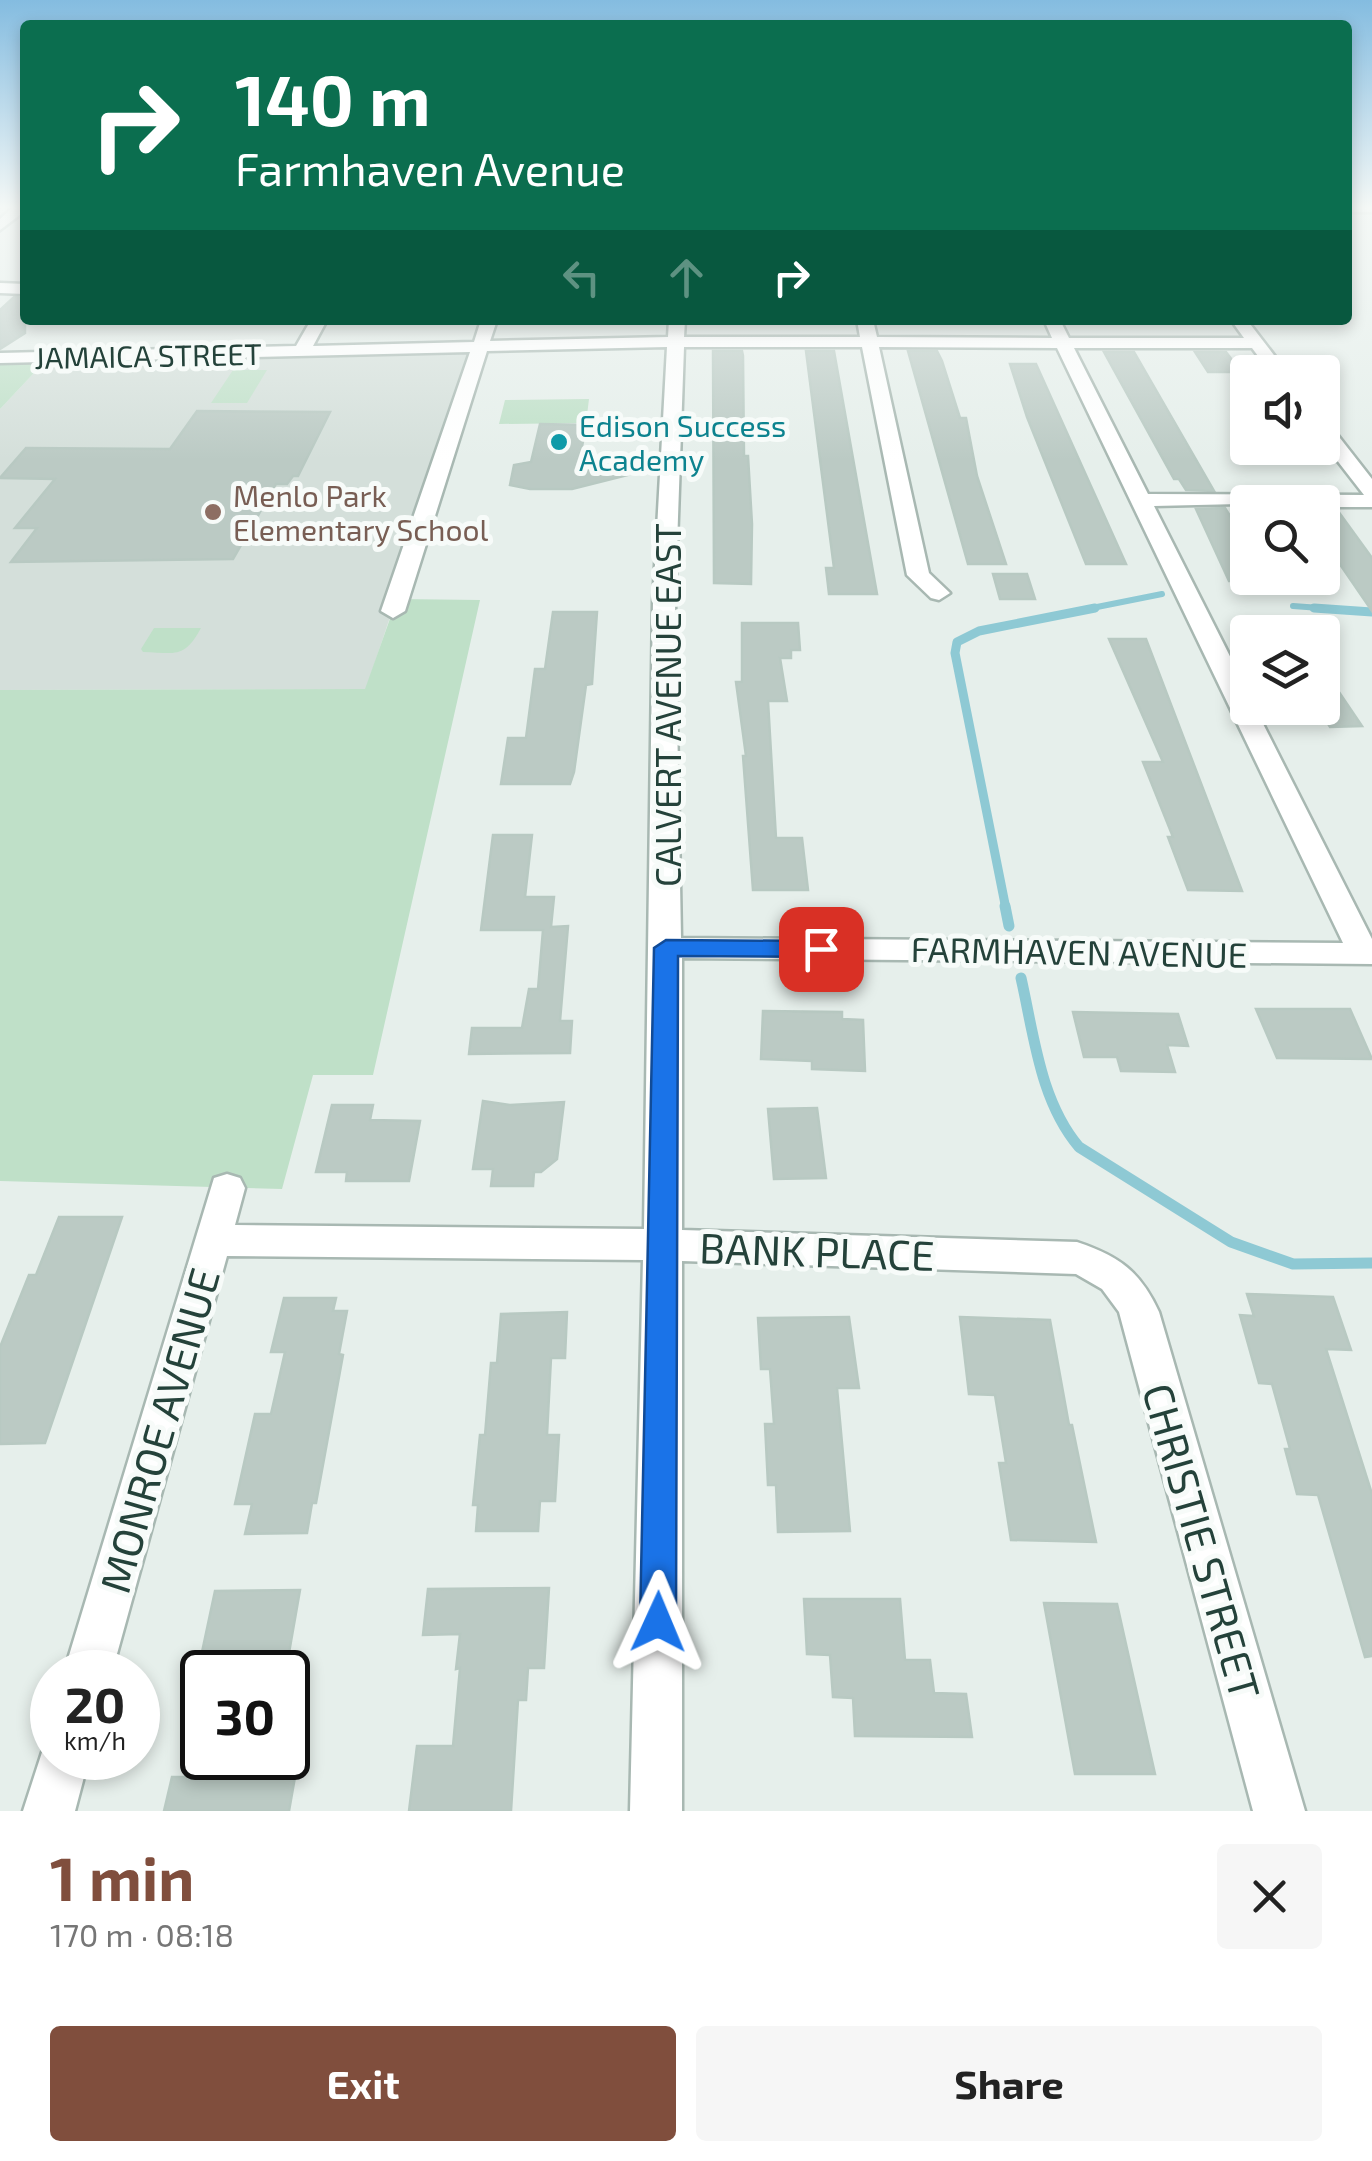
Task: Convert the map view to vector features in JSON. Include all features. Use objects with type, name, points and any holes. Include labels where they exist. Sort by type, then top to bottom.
[{"type":"street","points":[[301,351],[316,325]]},
{"type":"street","points":[[393,611],[487,325]]},
{"type":"street","points":[[867,325],[918,574],[939,593]]},
{"type":"street","points":[[1055,325],[1368,954]]},
{"type":"street","points":[[1242,325],[1266,355]]},
{"type":"street","name":"JAMAICA STREET","points":[[0,358],[480,347],[676,331],[870,342],[1256,343]]},
{"type":"street","name":"CALVERT AVENUE EAST","points":[[656,1811],[666,948],[664,602],[676,331]]},
{"type":"street","points":[[1340,451],[1372,492]]},
{"type":"street","points":[[1141,500],[1372,502]]},
{"type":"street","name":"FARMHAVEN AVENUE","points":[[666,948],[1368,954]]},
{"type":"street","name":"MONROE AVENUE","points":[[94,1650],[227,1188]]},
{"type":"street","name":"BANK PLACE","points":[[212,1240],[662,1245],[1077,1258],[1117,1276]]},
{"type":"street","name":"CHRISTIE STREET","points":[[1117,1276],[1130,1290],[1139,1312],[1278,1811]]},
{"type":"street","points":[[49,1811],[58,1780]]},
{"type":"shaded area","name":"Menlo Park Elementary School","points":[[480,347],[366,689],[0,690],[0,409],[49,357]]},
{"type":"green space","points":[[49,357],[0,409],[0,358]]},
{"type":"green space","points":[[233,370],[267,370],[247,403],[211,403]]},
{"type":"green space","points":[[589,399],[586,423],[499,424],[505,400]]},
{"type":"green space","points":[[397,599],[480,600],[373,1075],[313,1075],[282,1189],[0,1181],[0,690],[365,689]]},
{"type":"green space","points":[[154,628],[201,628],[189,645],[178,652],[143,652],[141,649]]},
{"type":"building","points":[[14,297],[20,298],[20,325],[25,325],[25,333],[0,349],[0,310]]},
{"type":"building","points":[[713,351],[742,351],[743,356],[744,456],[748,456],[752,524],[751,584],[714,583]]},
{"type":"building","points":[[806,351],[834,351],[877,594],[829,594],[826,568],[834,568]]},
{"type":"building","points":[[908,351],[937,351],[942,361],[960,418],[966,418],[977,476],[1006,564],[968,564]]},
{"type":"building","points":[[1104,352],[1134,352],[1214,491],[1186,490],[1179,479],[1174,479]]},
{"type":"building","points":[[1195,352],[1226,352],[1230,372],[1208,372]]},
{"type":"building","points":[[1010,364],[1036,364],[1126,564],[1086,564]]},
{"type":"building","points":[[197,411],[330,412],[298,476],[287,484],[276,484],[233,559],[11,562],[37,528],[15,528],[55,479],[0,478],[26,448],[170,449]]},
{"type":"building","name":"Edison Success Academy","points":[[540,424],[586,425],[579,463],[624,476],[572,489],[510,485],[514,465],[531,462]]},
{"type":"building","points":[[1225,508],[1230,516],[1230,581],[1229,581],[1196,509]]},
{"type":"building","points":[[1340,514],[1372,558],[1372,611],[1340,564]]},
{"type":"building","points":[[993,574],[1027,574],[1035,599],[1000,599]]},
{"type":"building","points":[[553,612],[597,612],[592,684],[586,685],[574,772],[570,784],[501,784],[508,738],[526,738],[535,669],[545,669]]},
{"type":"building","points":[[742,623],[798,623],[800,650],[791,650],[791,658],[780,658],[787,701],[768,701],[776,838],[802,838],[808,890],[753,890],[746,756],[736,682],[742,682]]},
{"type":"building","points":[[1109,639],[1146,639],[1242,891],[1188,890],[1168,837],[1173,837],[1143,762],[1163,762]]},
{"type":"building","points":[[1340,694],[1362,726],[1330,727],[1340,725]]},
{"type":"building","points":[[493,835],[532,835],[525,897],[554,897],[551,927],[568,926],[560,1021],[572,1021],[570,1053],[469,1054],[472,1028],[522,1028],[529,989],[538,989],[543,930],[481,930]]},
{"type":"building","points":[[1256,1009],[1350,1009],[1372,1059],[1277,1058]]},
{"type":"building","points":[[763,1011],[842,1012],[842,1019],[863,1020],[865,1071],[812,1069],[812,1061],[761,1059]]},
{"type":"building","points":[[1073,1012],[1178,1014],[1188,1046],[1167,1045],[1175,1072],[1121,1071],[1117,1057],[1084,1057]]},
{"type":"building","points":[[483,1101],[510,1105],[564,1102],[557,1159],[541,1172],[534,1172],[533,1186],[491,1186],[493,1169],[473,1169]]},
{"type":"building","points":[[332,1105],[373,1105],[370,1120],[420,1121],[409,1181],[346,1181],[347,1172],[316,1172]]},
{"type":"building","points":[[817,1108],[826,1178],[774,1179],[768,1109]]},
{"type":"building","points":[[59,1217],[122,1217],[45,1443],[0,1444],[0,1347],[29,1275],[36,1275]]},
{"type":"building","points":[[1247,1294],[1333,1297],[1351,1350],[1326,1349],[1372,1494],[1372,1656],[1365,1657],[1318,1495],[1297,1494],[1285,1449],[1290,1449],[1272,1384],[1259,1383],[1240,1315],[1254,1316]]},
{"type":"building","points":[[284,1298],[336,1298],[333,1311],[347,1311],[339,1354],[343,1355],[307,1533],[245,1534],[252,1504],[235,1504],[255,1414],[271,1414],[285,1352],[271,1352]]},
{"type":"building","points":[[567,1312],[565,1358],[551,1358],[547,1435],[559,1435],[555,1501],[540,1501],[538,1531],[476,1531],[478,1505],[473,1505],[480,1435],[485,1435],[491,1363],[497,1363],[501,1314]]},
{"type":"building","points":[[849,1317],[859,1388],[837,1388],[850,1531],[778,1532],[776,1485],[768,1485],[765,1424],[774,1424],[770,1369],[761,1369],[758,1318]]},
{"type":"building","points":[[960,1317],[1050,1320],[1096,1542],[1011,1540],[999,1463],[1006,1463],[995,1395],[969,1394]]},
{"type":"building","points":[[549,1588],[544,1668],[528,1668],[526,1700],[518,1700],[511,1811],[409,1811],[417,1746],[453,1746],[460,1668],[456,1669],[460,1634],[423,1635],[428,1589]]},
{"type":"building","points":[[300,1590],[290,1650],[202,1650],[215,1591]]},
{"type":"building","points":[[804,1599],[900,1599],[905,1660],[930,1660],[934,1693],[966,1694],[972,1737],[855,1736],[853,1698],[833,1697],[830,1655],[807,1654]]},
{"type":"building","points":[[1044,1603],[1117,1604],[1155,1774],[1075,1774]]},
{"type":"building","points":[[172,1777],[294,1780],[289,1811],[164,1811]]},
{"type":"waterway","points":[[1082,610],[1162,594]]},
{"type":"waterway","points":[[1293,606],[1347,610]]},
{"type":"waterway","points":[[1006,909],[955,653],[957,642],[979,631],[1095,608]]},
{"type":"waterway","points":[[1314,608],[1372,612]]},
{"type":"waterway","points":[[1005,906],[1009,926]]},
{"type":"waterway","points":[[1021,978],[1047,1088],[1079,1147],[1231,1242],[1293,1264],[1372,1263]]},
{"type":"place","name":"Edison Success Academy","points":[[559,442]]},
{"type":"place","name":"Menlo Park Elementary School","points":[[213,512]]},
{"type":"route","points":[[658,1622],[666,948],[821,949]]}]
